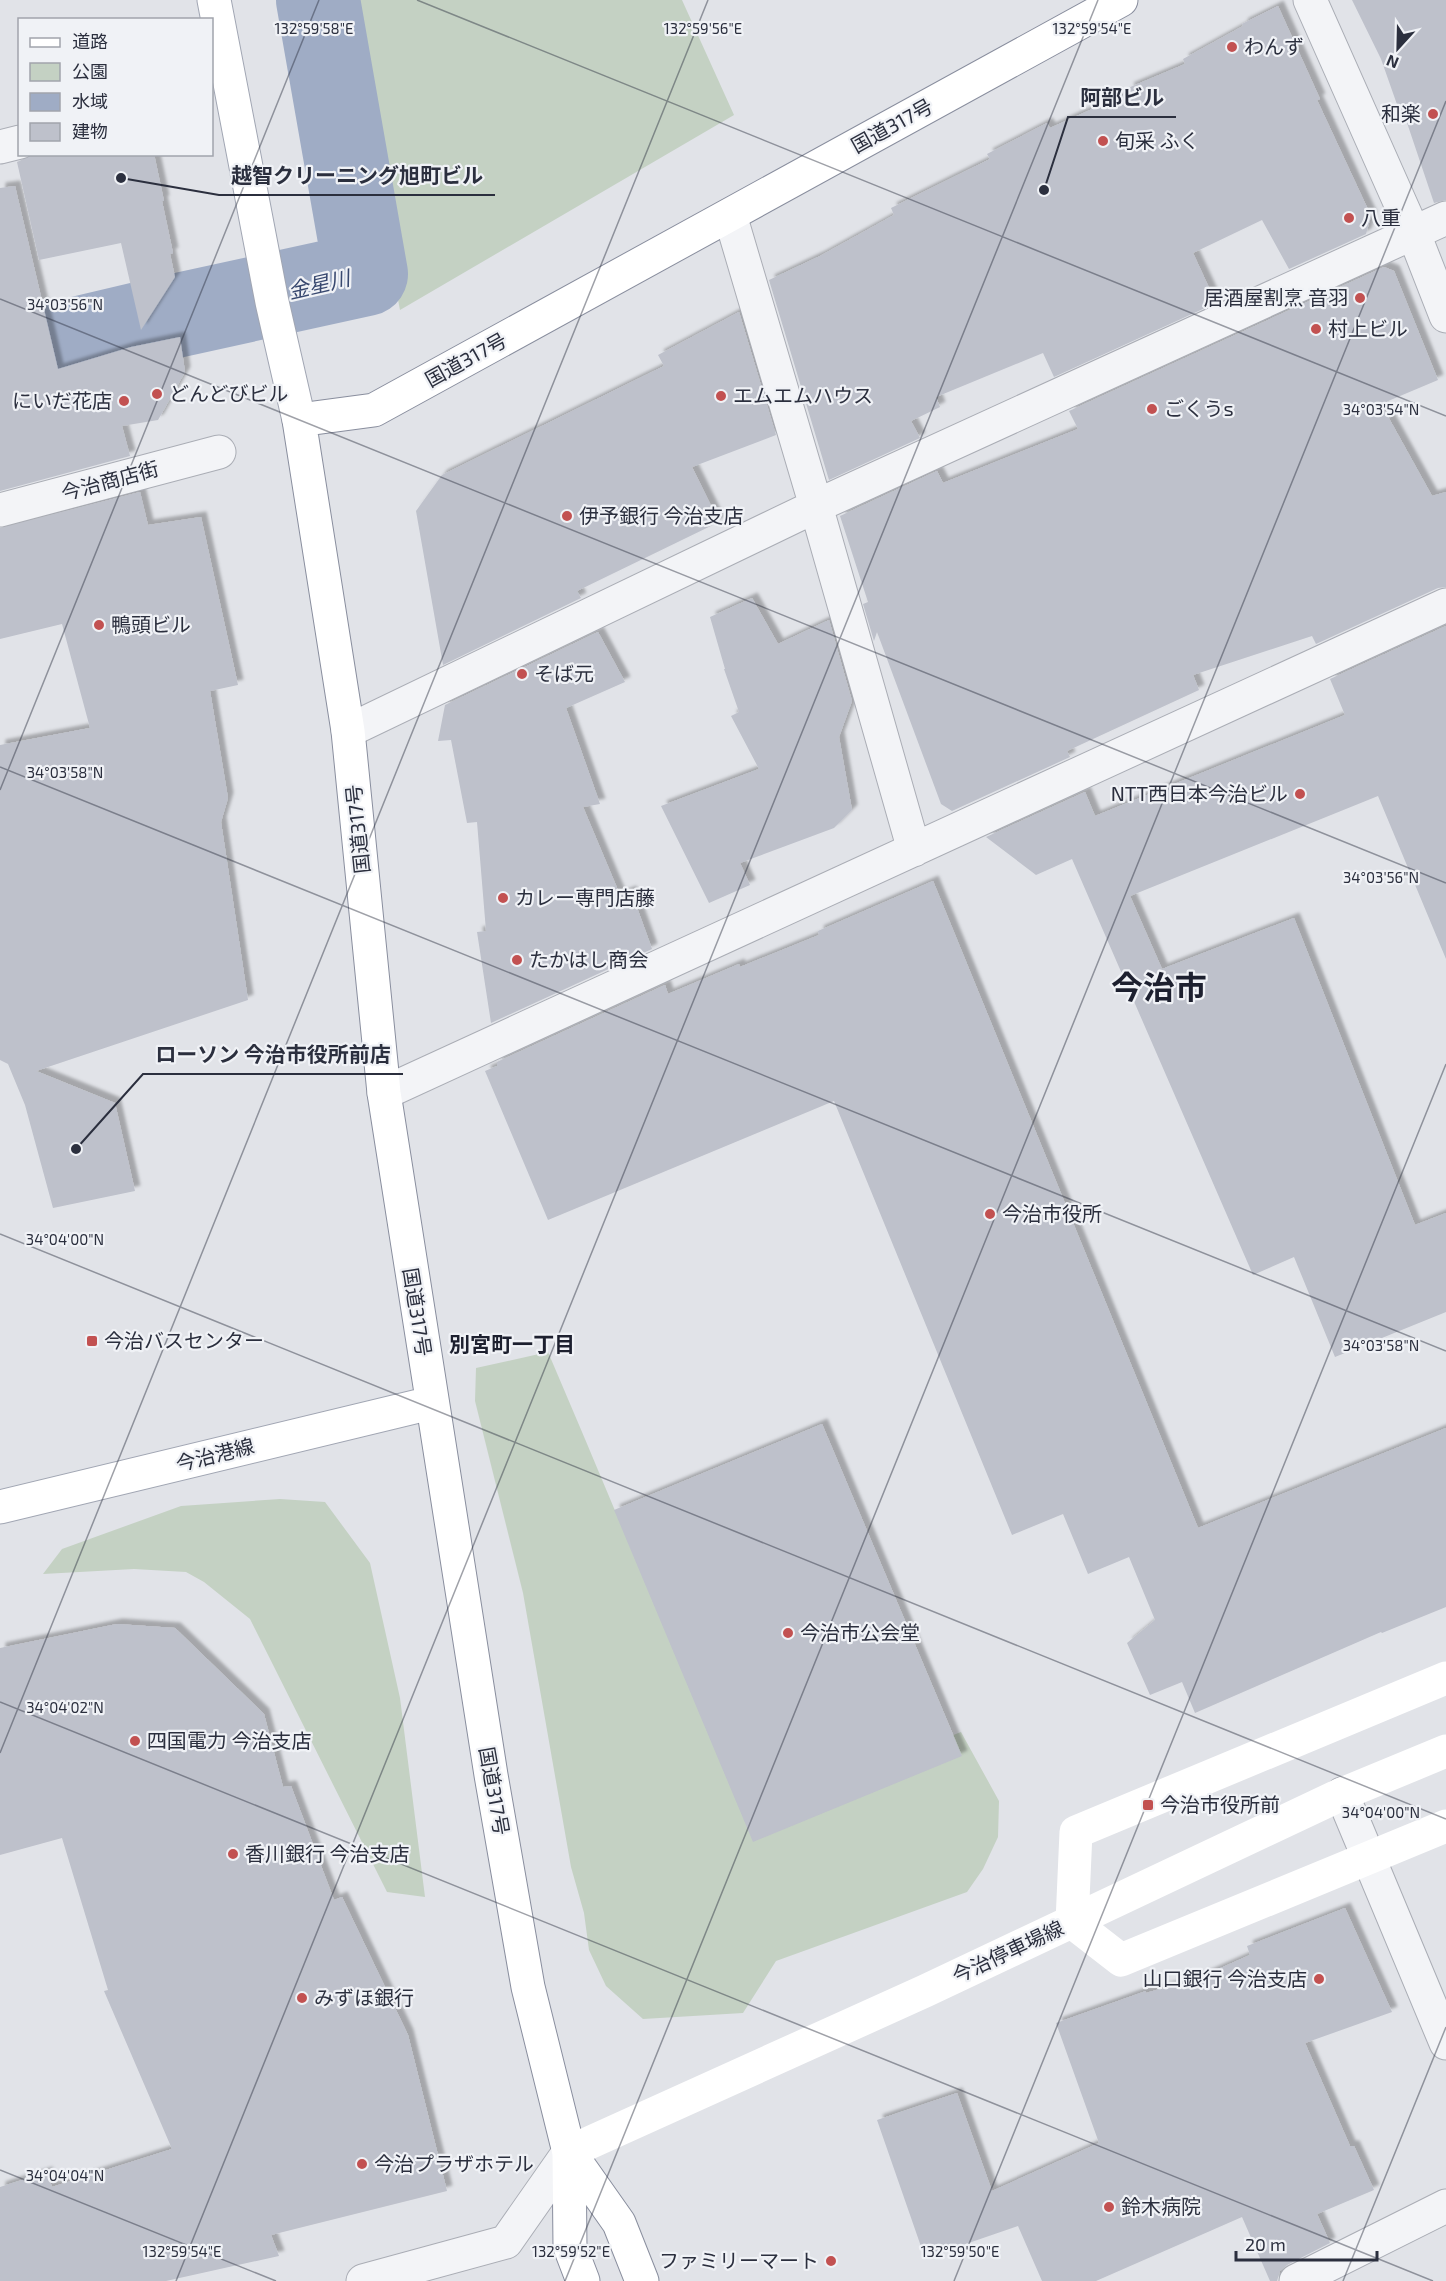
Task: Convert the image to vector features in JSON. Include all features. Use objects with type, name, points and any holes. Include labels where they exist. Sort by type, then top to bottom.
[{"type":"main road","points":[[214,0],[221,92],[299,420]]},
{"type":"main road","name":"国道317号","points":[[583,2281],[570,2247],[569,2152],[528,1987],[431,1403],[384,1093],[348,730],[299,420],[374,410],[1120,0]]},
{"type":"main road","name":"今治港線","points":[[0,1507],[431,1403]]},
{"type":"main road","points":[[1446,1678],[1076,1832],[1072,1922],[1121,1960],[1446,1826]]},
{"type":"main road","name":"今治停車場線","points":[[569,2152],[1072,1922],[1342,1794],[1446,1751]]},
{"type":"main road","name":"国道317号","points":[[569,2152],[619,2223],[642,2281]]},
{"type":"street","points":[[1310,0],[1414,234],[1446,316]]},
{"type":"street","points":[[0,147],[18,142]]},
{"type":"street","points":[[730,215],[914,850]]},
{"type":"street","points":[[348,730],[816,506],[1446,218]]},
{"type":"street","name":"今治商店街","points":[[0,510],[219,452]]},
{"type":"street","points":[[384,1093],[1446,605]]},
{"type":"street","points":[[1342,1794],[1370,1856],[1446,2043]]},
{"type":"street","points":[[363,2281],[506,2242],[569,2152]]},
{"type":"street","points":[[1296,2281],[1446,2206]]},
{"type":"green space","points":[[340,0],[682,0],[734,115],[400,310]]},
{"type":"green space","points":[[548,1352],[745,1816],[961,1732],[999,1801],[998,1837],[983,1869],[967,1892],[776,1961],[743,2013],[643,2019],[606,1986],[589,1950],[584,1913],[571,1867],[523,1593],[475,1401],[476,1368]]},
{"type":"green space","points":[[280,1499],[325,1502],[370,1563],[400,1698],[425,1897],[387,1892],[250,1619],[204,1582],[186,1572],[134,1569],[43,1574],[62,1549],[181,1506]]},
{"type":"water","points":[[173,303],[179,332],[0,374],[0,345]]},
{"type":"building","points":[[1352,0],[1446,0],[1446,200],[1434,203],[1402,108],[1400,113],[1381,59]]},
{"type":"building","points":[[1278,6],[1320,99],[1317,100],[1371,216],[1366,234],[1289,269],[1262,220],[1193,253],[1216,303],[1054,377],[1043,353],[936,397],[940,407],[911,421],[920,438],[829,480],[769,280],[820,256],[894,215],[891,208],[990,159],[987,154],[1047,123],[1050,128],[1130,92],[1128,88],[1185,64],[1183,59],[1243,26],[1242,24]]},
{"type":"building","points":[[30,156],[154,156],[173,253],[170,254],[175,277],[141,330],[121,243],[39,260],[17,162]]},
{"type":"building","points":[[15,186],[58,369],[131,347],[180,337],[185,372],[158,420],[122,426],[130,456],[0,491],[0,188]]},
{"type":"building","points":[[1384,267],[1394,271],[1438,380],[1381,404],[1432,496],[1446,492],[1446,587],[1438,588],[1316,644],[1312,636],[1193,675],[1199,690],[1067,751],[1070,757],[952,811],[941,804],[877,632],[874,641],[863,604],[868,602],[840,516],[937,471],[943,483],[1078,429],[1069,411]]},
{"type":"building","name":"伊予銀行 今治支店","points":[[739,312],[776,435],[692,467],[719,522],[577,591],[581,598],[443,665],[416,511],[442,475],[664,366],[658,355]]},
{"type":"building","points":[[140,492],[148,525],[201,517],[238,685],[210,691],[228,798],[221,822],[248,1000],[36,1071],[115,1103],[135,1191],[53,1208],[25,1105],[8,1064],[0,1060],[0,745],[90,728],[62,624],[0,639],[0,528]]},
{"type":"building","points":[[752,598],[778,644],[829,620],[852,701],[839,737],[852,810],[834,828],[740,863],[750,885],[709,903],[661,806],[759,769],[731,716],[739,712],[710,617]]},
{"type":"building","points":[[1446,626],[1446,959],[1378,796],[1130,896],[1162,969],[1294,918],[1415,1225],[1446,1213],[1446,1312],[1335,1357],[1294,1257],[1253,1275],[1072,859],[1036,875],[986,837],[1085,792],[1095,816],[1345,715],[1330,679]]},
{"type":"building","points":[[598,632],[625,682],[566,708],[600,804],[583,807],[620,895],[631,891],[652,949],[491,1023],[477,932],[486,931],[477,822],[467,823],[451,740],[438,741],[445,705]]},
{"type":"building","points":[[933,881],[1198,1528],[1446,1428],[1446,1607],[1381,1632],[1195,1713],[1182,1682],[1150,1695],[1127,1643],[1155,1620],[1129,1557],[1088,1574],[1063,1514],[1012,1535],[834,1101],[548,1220],[485,1071],[497,1066],[497,1062],[665,985],[668,994],[739,964],[740,967],[819,935],[818,931]]},
{"type":"building","name":"今治市公会堂","points":[[822,1424],[962,1756],[753,1842],[614,1510]]},
{"type":"building","points":[[117,1624],[175,1628],[264,1714],[283,1787],[291,1786],[334,1900],[342,1897],[408,2035],[447,2191],[271,2235],[279,2256],[166,2281],[0,2281],[0,2187],[47,2172],[52,2187],[172,2149],[104,1991],[108,1990],[62,1838],[0,1855],[0,1648]]},
{"type":"building","points":[[1345,1908],[1392,2012],[1305,2043],[1350,2146],[1354,2146],[1374,2190],[1317,2214],[1330,2243],[1287,2265],[1280,2271],[1277,2281],[1270,2281],[1242,2217],[1096,2281],[1042,2281],[1018,2226],[925,2258],[877,2120],[957,2093],[992,2191],[1099,2143],[1056,2023],[1146,1991],[1146,1993],[1198,1978],[1250,1955],[1247,1946]]},
{"type":"waterway","name":"金星川","points":[[0,357],[366,274],[318,0]]},
{"type":"place","name":"わんず","points":[[1232,47]]},
{"type":"place","name":"和楽","points":[[1433,114]]},
{"type":"place","name":"旬采 ふく","points":[[1103,141]]},
{"type":"place","name":"越智クリーニング旭町ビル","points":[[121,178]]},
{"type":"place","name":"阿部ビル","points":[[1044,190]]},
{"type":"place","name":"八重","points":[[1349,218]]},
{"type":"place","name":"居酒屋割烹 音羽","points":[[1360,298]]},
{"type":"place","name":"村上ビル","points":[[1316,329]]},
{"type":"place","name":"どんどびビル","points":[[157,394]]},
{"type":"place","name":"エムエムハウス","points":[[721,396]]},
{"type":"place","name":"にいだ花店","points":[[124,401]]},
{"type":"place","name":"ごくうs","points":[[1152,409]]},
{"type":"place","name":"伊予銀行 今治支店","points":[[567,516]]},
{"type":"place","name":"鴨頭ビル","points":[[99,625]]},
{"type":"place","name":"そば元","points":[[522,674]]},
{"type":"place","name":"NTT西日本今治ビル","points":[[1300,794]]},
{"type":"place","name":"カレー専門店藤","points":[[503,898]]},
{"type":"place","name":"たかはし商会","points":[[517,960]]},
{"type":"place","name":"ローソン 今治市役所前店","points":[[76,1149]]},
{"type":"place","name":"今治市役所","points":[[990,1214]]},
{"type":"place","name":"今治バスセンター","points":[[92,1341]]},
{"type":"place","name":"今治市公会堂","points":[[788,1633]]},
{"type":"place","name":"四国電力 今治支店","points":[[135,1741]]},
{"type":"place","name":"今治市役所前","points":[[1148,1805]]},
{"type":"place","name":"香川銀行 今治支店","points":[[233,1854]]},
{"type":"place","name":"山口銀行 今治支店","points":[[1319,1979]]},
{"type":"place","name":"みずほ銀行","points":[[302,1998]]},
{"type":"place","name":"今治プラザホテル","points":[[362,2164]]},
{"type":"place","name":"鈴木病院","points":[[1109,2207]]},
{"type":"place","name":"ファミリーマート","points":[[831,2261]]},
{"type":"district","name":"今治市","points":[[1159,988]]},
{"type":"district","name":"別宮町一丁目","points":[[512,1345]]}]
